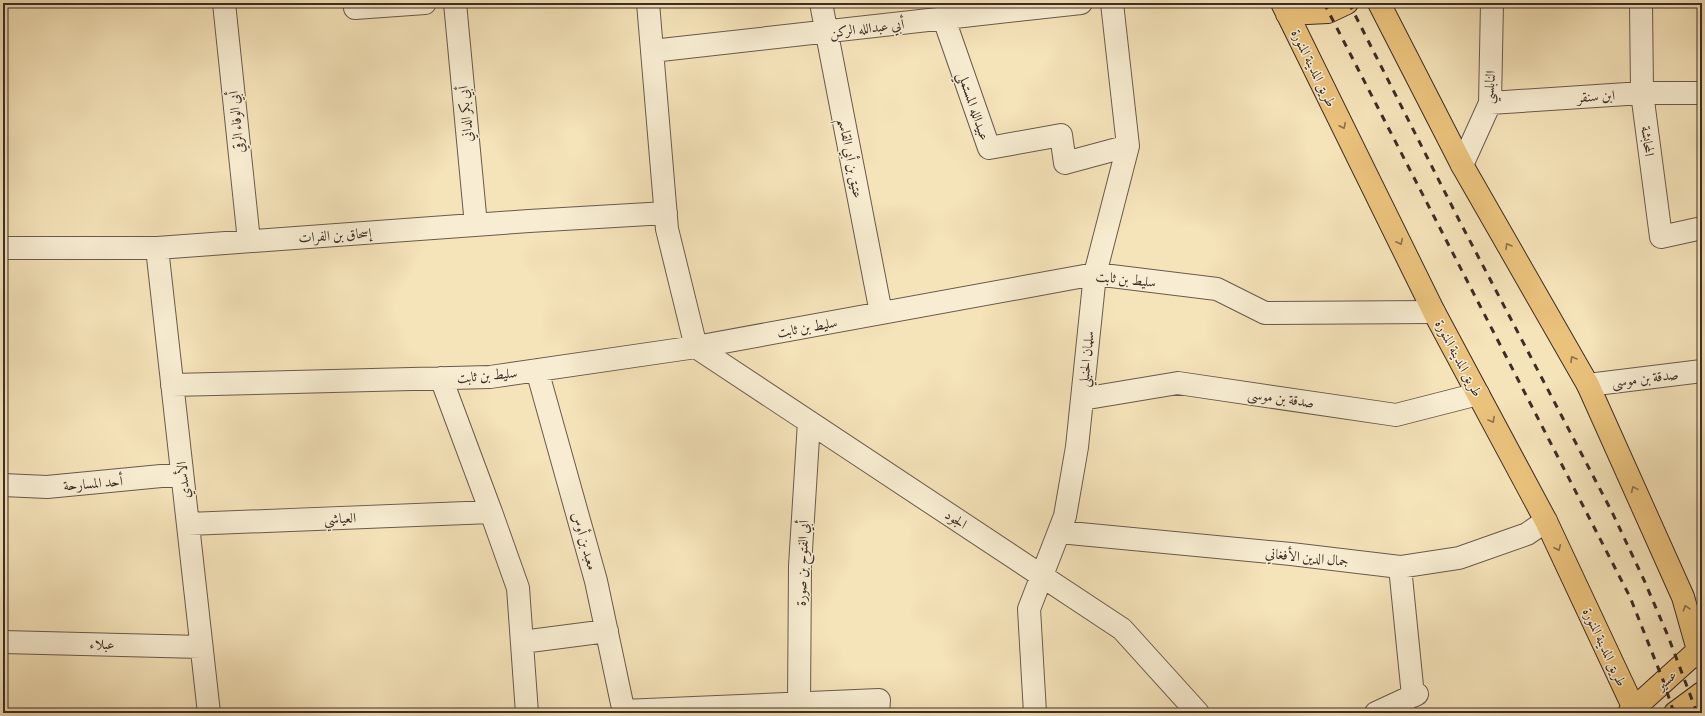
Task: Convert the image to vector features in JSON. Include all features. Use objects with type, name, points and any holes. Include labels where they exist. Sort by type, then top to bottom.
[{"type":"main road","points":[[1285,9],[1328,12],[1348,3]]},
{"type":"main road","points":[[1379,3],[1462,165],[1588,385],[1682,597],[1701,652]]},
{"type":"main road","name":"طريق المدينة المنورة","points":[[1285,9],[1434,312],[1546,521],[1633,712]]},
{"type":"main road","name":"عسير","points":[[1633,712],[1701,652]]},
{"type":"main road","points":[[1675,713],[1702,693]]},
{"type":"street","name":"أبي الوفاء الرقي","points":[[224,3],[249,241]]},
{"type":"street","points":[[355,3],[356,8],[425,3]]},
{"type":"street","name":"أبي بكر الداني","points":[[455,3],[476,225]]},
{"type":"street","points":[[648,3],[667,229],[696,347]]},
{"type":"street","name":"عتيق بن أبي القاسم","points":[[821,3],[828,32],[882,313]]},
{"type":"street","name":"أبي عبدالله الركن","points":[[652,51],[1081,3]]},
{"type":"street","name":"سلمان الحنبلي","points":[[1035,713],[1029,609],[1066,516],[1077,447],[1095,274],[1128,146],[1112,3]]},
{"type":"street","name":"النابلسي","points":[[1462,165],[1490,103],[1492,3]]},
{"type":"street","name":"المحابشة","points":[[1641,3],[1642,93],[1661,237],[1702,228]]},
{"type":"street","name":"عبيدالله المستملي","points":[[944,19],[989,148],[1061,135],[1066,163],[1128,146]]},
{"type":"street","name":"ابن سنقر","points":[[1490,103],[1642,93],[1702,93]]},
{"type":"street","name":"إسحاق بن الفرات","points":[[3,248],[157,248],[666,213]]},
{"type":"street","name":"الأسدي","points":[[157,248],[209,713]]},
{"type":"street","name":"سليط بن ثابت","points":[[172,385],[490,377],[696,347],[1095,274],[1217,289],[1265,313],[1434,312]]},
{"type":"street","name":"الجود","points":[[696,347],[1122,629],[1198,713]]},
{"type":"street","name":"معبد بن أوس","points":[[536,370],[596,581],[623,712]]},
{"type":"street","name":"صدقة بن موسى","points":[[1588,385],[1702,371]]},
{"type":"street","points":[[441,378],[518,588],[527,713]]},
{"type":"street","name":"صدقة بن موسى","points":[[1082,399],[1178,383],[1396,416],[1478,394]]},
{"type":"street","name":"أبي الفتوح بن صورة","points":[[799,704],[800,566],[808,422]]},
{"type":"street","name":"أحد المسارحة","points":[[3,485],[47,487],[182,474]]},
{"type":"street","name":"العياشي","points":[[188,524],[491,512]]},
{"type":"street","name":"جمال الدين الأفغاني","points":[[1059,532],[1400,567],[1459,558],[1527,534],[1546,521]]},
{"type":"street","points":[[1376,713],[1415,695],[1400,567]]},
{"type":"street","points":[[522,642],[607,631]]},
{"type":"street","name":"عبلاء","points":[[3,642],[201,646]]},
{"type":"street","points":[[623,712],[749,709],[799,704],[878,700],[878,713]]},
{"type":"railway","points":[[1324,3],[1630,597],[1663,680],[1674,713]]},
{"type":"railway","points":[[1349,3],[1459,220],[1612,512],[1668,636],[1697,713]]}]
